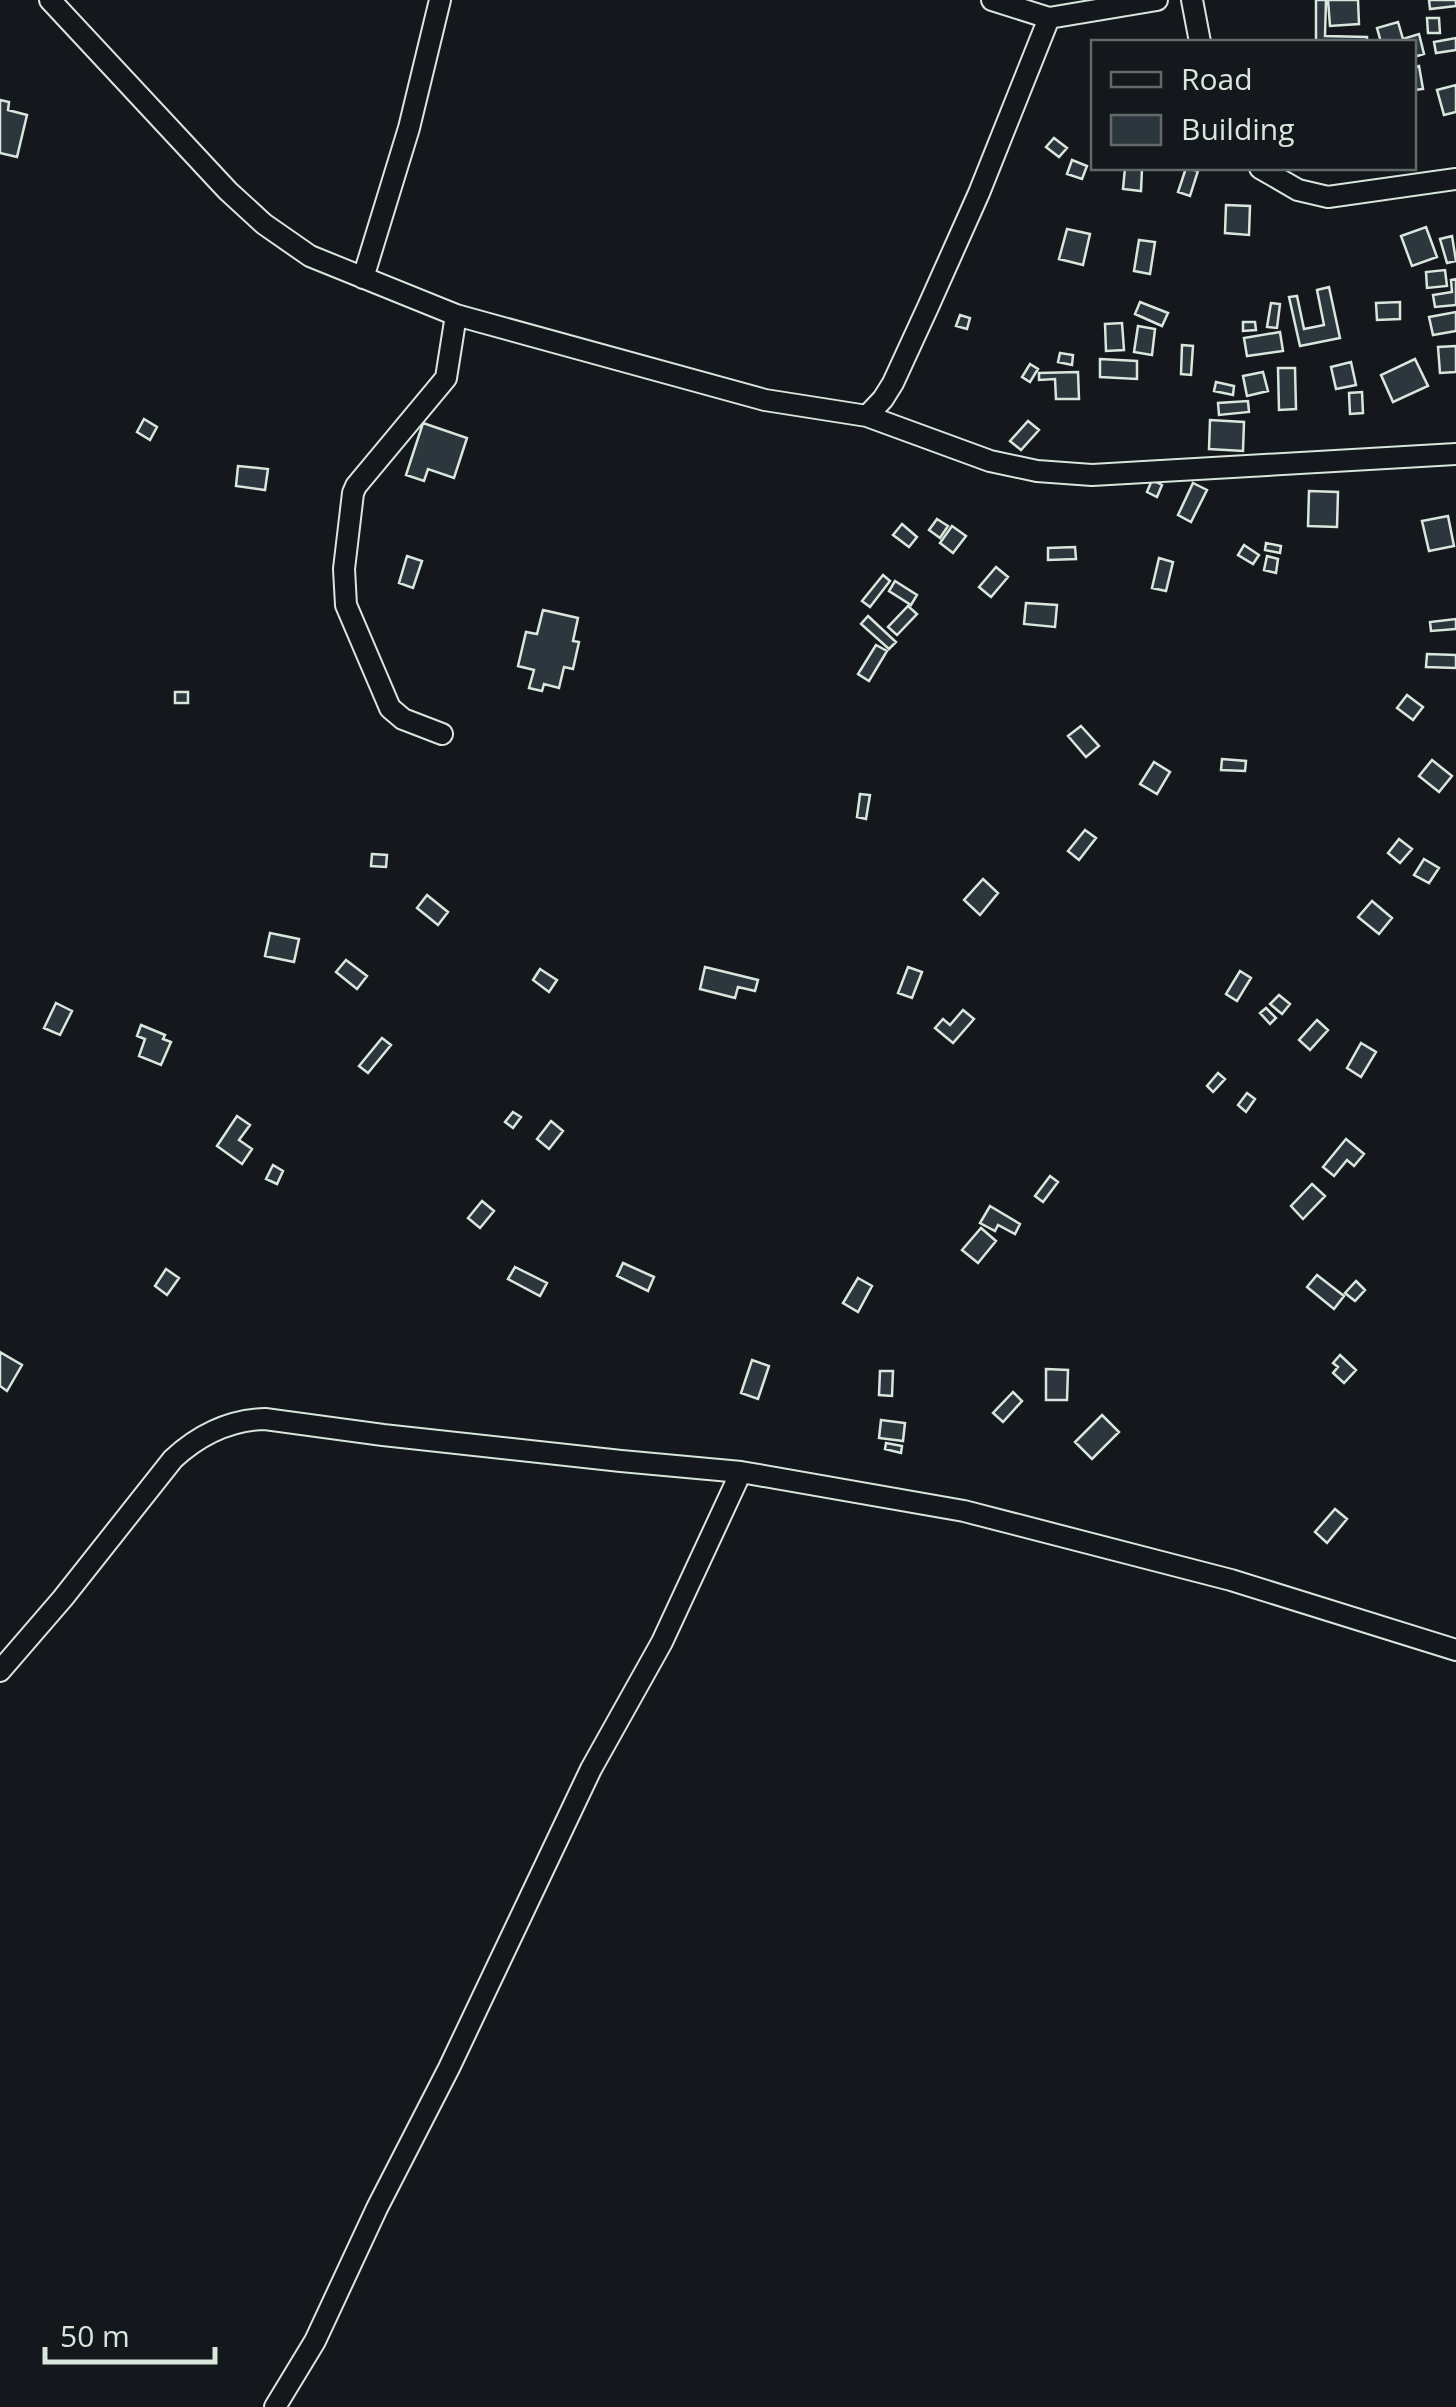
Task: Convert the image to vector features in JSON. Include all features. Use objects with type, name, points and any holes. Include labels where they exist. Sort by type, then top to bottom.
[{"type":"street","points":[[50,0],[228,191],[264,224],[310,256],[456,315],[765,400],[867,416],[990,461],[1037,471],[1092,475],[1456,454]]},
{"type":"street","points":[[363,278],[409,128],[440,0]]},
{"type":"street","points":[[992,0],[1049,18],[1115,3],[1157,0]]},
{"type":"street","points":[[1192,0],[1200,40]]},
{"type":"street","points":[[867,416],[893,383],[928,307],[979,193],[1049,18]]},
{"type":"street","points":[[1263,170],[1298,190],[1328,197],[1456,178]]},
{"type":"street","points":[[442,734],[403,719],[390,708],[346,605],[344,569],[353,493],[446,378],[456,315]]},
{"type":"street","points":[[0,1670],[63,1598],[173,1459],[209,1432],[265,1419],[741,1472],[964,1511],[1230,1580],[1456,1650]]},
{"type":"street","points":[[275,2407],[315,2342],[592,1769],[662,1642],[741,1472]]},
{"type":"building","points":[[1316,0],[1326,0],[1325,36],[1367,37],[1367,40],[1316,40]]},
{"type":"building","points":[[1328,0],[1358,0],[1359,24],[1330,26]]},
{"type":"building","points":[[1429,0],[1456,0],[1456,6],[1430,9]]},
{"type":"building","points":[[1427,18],[1439,18],[1440,33],[1428,33]]},
{"type":"building","points":[[1398,22],[1403,39],[1419,34],[1424,54],[1416,56],[1416,40],[1380,40],[1377,28]]},
{"type":"building","points":[[1456,38],[1456,50],[1436,53],[1434,42]]},
{"type":"building","points":[[1419,66],[1423,89],[1416,90]]},
{"type":"building","points":[[1456,85],[1456,112],[1444,115],[1437,90]]},
{"type":"building","points":[[0,100],[9,102],[8,110],[27,115],[17,157],[0,153]]},
{"type":"building","points":[[1054,138],[1067,148],[1059,157],[1046,147]]},
{"type":"building","points":[[1072,160],[1087,166],[1082,179],[1067,174]]},
{"type":"building","points":[[1125,170],[1142,170],[1141,191],[1123,189]]},
{"type":"building","points":[[1185,170],[1198,171],[1190,196],[1178,192]]},
{"type":"building","points":[[1226,205],[1250,206],[1249,235],[1225,233]]},
{"type":"building","points":[[1426,227],[1437,257],[1412,266],[1401,236]]},
{"type":"building","points":[[1067,229],[1090,234],[1083,265],[1059,259]]},
{"type":"building","points":[[1452,236],[1456,261],[1447,263],[1440,239]]},
{"type":"building","points":[[1139,240],[1155,242],[1150,274],[1134,271]]},
{"type":"building","points":[[1445,270],[1447,286],[1427,288],[1426,272]]},
{"type":"building","points":[[1456,279],[1456,305],[1435,307],[1433,295],[1452,292],[1451,280]]},
{"type":"building","points":[[1329,287],[1340,338],[1300,346],[1289,297],[1297,296],[1304,329],[1324,325],[1317,290]]},
{"type":"building","points":[[1140,302],[1168,313],[1162,326],[1135,314]]},
{"type":"building","points":[[1400,302],[1400,319],[1377,320],[1376,303]]},
{"type":"building","points":[[1271,303],[1280,304],[1277,328],[1267,327]]},
{"type":"building","points":[[1456,312],[1456,331],[1433,335],[1429,317]]},
{"type":"building","points":[[960,315],[970,318],[967,329],[956,326]]},
{"type":"building","points":[[1243,322],[1255,322],[1256,330],[1243,331]]},
{"type":"building","points":[[1122,323],[1124,350],[1106,351],[1105,324]]},
{"type":"building","points":[[1138,326],[1155,329],[1152,355],[1134,352]]},
{"type":"building","points":[[1280,332],[1283,351],[1247,356],[1244,338]]},
{"type":"building","points":[[1182,345],[1193,346],[1191,375],[1181,374]]},
{"type":"building","points":[[1456,346],[1456,372],[1440,373],[1438,347]]},
{"type":"building","points":[[1060,353],[1073,355],[1072,365],[1058,362]]},
{"type":"building","points":[[1100,359],[1137,361],[1137,379],[1100,377]]},
{"type":"building","points":[[1415,359],[1428,386],[1393,402],[1381,375]]},
{"type":"building","points":[[1351,362],[1356,385],[1336,389],[1331,367]]},
{"type":"building","points":[[1030,364],[1038,369],[1030,382],[1022,377]]},
{"type":"building","points":[[1278,368],[1295,368],[1296,409],[1279,410]]},
{"type":"building","points":[[1078,372],[1079,399],[1056,399],[1055,379],[1039,380],[1039,373]]},
{"type":"building","points":[[1263,372],[1268,391],[1247,396],[1243,376]]},
{"type":"building","points":[[1216,382],[1234,386],[1233,395],[1214,391]]},
{"type":"building","points":[[1362,392],[1363,413],[1350,414],[1349,393]]},
{"type":"building","points":[[1248,401],[1249,412],[1219,415],[1218,403]]},
{"type":"building","points":[[144,419],[157,427],[150,440],[137,432]]},
{"type":"building","points":[[1210,420],[1244,422],[1243,451],[1209,449]]},
{"type":"building","points":[[1028,421],[1039,430],[1021,450],[1010,441]]},
{"type":"building","points":[[423,423],[467,438],[454,478],[428,469],[424,481],[406,475]]},
{"type":"building","points":[[238,466],[268,469],[265,490],[236,486]]},
{"type":"building","points":[[1152,480],[1162,485],[1157,497],[1147,492]]},
{"type":"building","points":[[1193,483],[1207,490],[1191,522],[1178,515]]},
{"type":"building","points":[[1309,491],[1338,492],[1337,527],[1308,526]]},
{"type":"building","points":[[1448,516],[1454,546],[1429,551],[1422,521]]},
{"type":"building","points":[[937,519],[948,526],[940,538],[929,530]]},
{"type":"building","points":[[902,524],[917,537],[909,547],[893,535]]},
{"type":"building","points":[[952,526],[966,536],[953,553],[940,543]]},
{"type":"building","points":[[1266,543],[1281,546],[1280,553],[1265,550]]},
{"type":"building","points":[[1244,545],[1259,555],[1253,564],[1238,555]]},
{"type":"building","points":[[1075,547],[1076,559],[1048,560],[1048,548]]},
{"type":"building","points":[[407,556],[422,561],[413,588],[399,583]]},
{"type":"building","points":[[1267,556],[1278,559],[1276,573],[1264,570]]},
{"type":"building","points":[[1159,558],[1173,562],[1166,591],[1152,588]]},
{"type":"building","points":[[996,567],[1008,577],[991,597],[979,587]]},
{"type":"building","points":[[883,575],[890,581],[870,607],[862,601]]},
{"type":"building","points":[[895,581],[917,595],[911,605],[889,591]]},
{"type":"building","points":[[1026,603],[1057,605],[1055,627],[1024,624]]},
{"type":"building","points":[[908,606],[917,614],[897,635],[888,627]]},
{"type":"building","points":[[543,610],[578,618],[573,641],[579,642],[573,669],[564,667],[559,688],[544,684],[542,691],[529,688],[534,670],[518,666],[526,632],[537,634]]},
{"type":"building","points":[[868,616],[896,642],[889,649],[861,624]]},
{"type":"building","points":[[1456,619],[1456,629],[1431,631],[1430,622]]},
{"type":"building","points":[[876,645],[887,651],[869,681],[858,674]]},
{"type":"building","points":[[1427,654],[1456,655],[1456,668],[1426,667]]},
{"type":"building","points":[[175,692],[188,692],[188,703],[175,703]]},
{"type":"building","points":[[1407,695],[1423,707],[1413,720],[1397,708]]},
{"type":"building","points":[[1081,726],[1099,746],[1086,757],[1068,736]]},
{"type":"building","points":[[1222,759],[1246,761],[1245,771],[1221,770]]},
{"type":"building","points":[[1432,760],[1452,776],[1439,792],[1419,776]]},
{"type":"building","points":[[1154,762],[1170,772],[1157,794],[1140,784]]},
{"type":"building","points":[[860,794],[870,795],[866,819],[857,817]]},
{"type":"building","points":[[1085,830],[1096,838],[1079,860],[1068,851]]},
{"type":"building","points":[[1399,839],[1412,849],[1400,863],[1388,853]]},
{"type":"building","points":[[372,854],[387,855],[386,867],[371,866]]},
{"type":"building","points":[[1424,859],[1439,868],[1429,883],[1414,875]]},
{"type":"building","points":[[983,879],[998,893],[980,915],[964,900]]},
{"type":"building","points":[[427,895],[448,912],[438,925],[417,908]]},
{"type":"building","points":[[1372,901],[1392,918],[1379,934],[1358,917]]},
{"type":"building","points":[[270,933],[299,939],[294,962],[265,956]]},
{"type":"building","points":[[346,960],[367,976],[357,989],[336,972]]},
{"type":"building","points":[[705,967],[758,980],[755,991],[738,987],[735,998],[700,989]]},
{"type":"building","points":[[908,967],[922,972],[912,998],[898,993]]},
{"type":"building","points":[[540,969],[557,980],[549,992],[533,980]]},
{"type":"building","points":[[1240,971],[1251,978],[1237,1001],[1226,994]]},
{"type":"building","points":[[1279,995],[1290,1004],[1282,1014],[1270,1004]]},
{"type":"building","points":[[56,1003],[72,1011],[60,1035],[44,1028]]},
{"type":"building","points":[[1266,1008],[1276,1018],[1270,1024],[1260,1013]]},
{"type":"building","points":[[963,1010],[974,1019],[953,1043],[935,1028],[943,1019],[950,1025]]},
{"type":"building","points":[[1317,1020],[1328,1030],[1310,1050],[1299,1040]]},
{"type":"building","points":[[141,1025],[165,1035],[163,1039],[171,1042],[161,1065],[139,1056],[145,1039],[137,1036]]},
{"type":"building","points":[[382,1038],[391,1045],[368,1073],[359,1066]]},
{"type":"building","points":[[1361,1043],[1376,1052],[1361,1077],[1347,1068]]},
{"type":"building","points":[[1218,1073],[1225,1079],[1213,1092],[1207,1086]]},
{"type":"building","points":[[1247,1093],[1255,1099],[1246,1112],[1238,1105]]},
{"type":"building","points":[[513,1112],[521,1117],[513,1128],[505,1122]]},
{"type":"building","points":[[237,1116],[250,1125],[239,1140],[252,1149],[242,1164],[217,1146]]},
{"type":"building","points":[[551,1121],[563,1131],[549,1149],[537,1139]]},
{"type":"building","points":[[1346,1139],[1364,1154],[1354,1166],[1347,1160],[1334,1176],[1323,1167]]},
{"type":"building","points":[[273,1165],[283,1171],[277,1184],[266,1179]]},
{"type":"building","points":[[1050,1176],[1058,1182],[1043,1202],[1035,1196]]},
{"type":"building","points":[[1312,1184],[1325,1196],[1303,1219],[1291,1206]]},
{"type":"building","points":[[482,1201],[494,1211],[480,1228],[468,1218]]},
{"type":"building","points":[[990,1206],[1020,1224],[1015,1234],[998,1225],[995,1231],[980,1223]]},
{"type":"building","points":[[981,1228],[996,1241],[978,1263],[962,1250]]},
{"type":"building","points":[[623,1263],[654,1277],[648,1291],[617,1276]]},
{"type":"building","points":[[515,1267],[547,1283],[540,1296],[508,1279]]},
{"type":"building","points":[[166,1269],[179,1278],[167,1295],[155,1286]]},
{"type":"building","points":[[1317,1275],[1344,1296],[1334,1309],[1307,1287]]},
{"type":"building","points":[[858,1278],[872,1286],[858,1312],[843,1303]]},
{"type":"building","points":[[1356,1281],[1365,1290],[1355,1301],[1345,1293]]},
{"type":"building","points":[[0,1352],[22,1365],[7,1391],[0,1386]]},
{"type":"building","points":[[1340,1355],[1356,1370],[1344,1383],[1333,1373],[1338,1367],[1333,1363]]},
{"type":"building","points":[[752,1360],[769,1366],[758,1399],[741,1393]]},
{"type":"building","points":[[1046,1369],[1068,1370],[1067,1400],[1046,1400]]},
{"type":"building","points":[[880,1371],[893,1371],[892,1396],[879,1395]]},
{"type":"building","points":[[1013,1392],[1022,1401],[1003,1422],[993,1413]]},
{"type":"building","points":[[1102,1415],[1119,1432],[1092,1459],[1075,1442]]},
{"type":"building","points":[[881,1420],[905,1423],[903,1441],[879,1438]]},
{"type":"building","points":[[886,1443],[902,1446],[901,1453],[885,1449]]},
{"type":"building","points":[[1335,1509],[1347,1519],[1327,1543],[1315,1532]]}]
